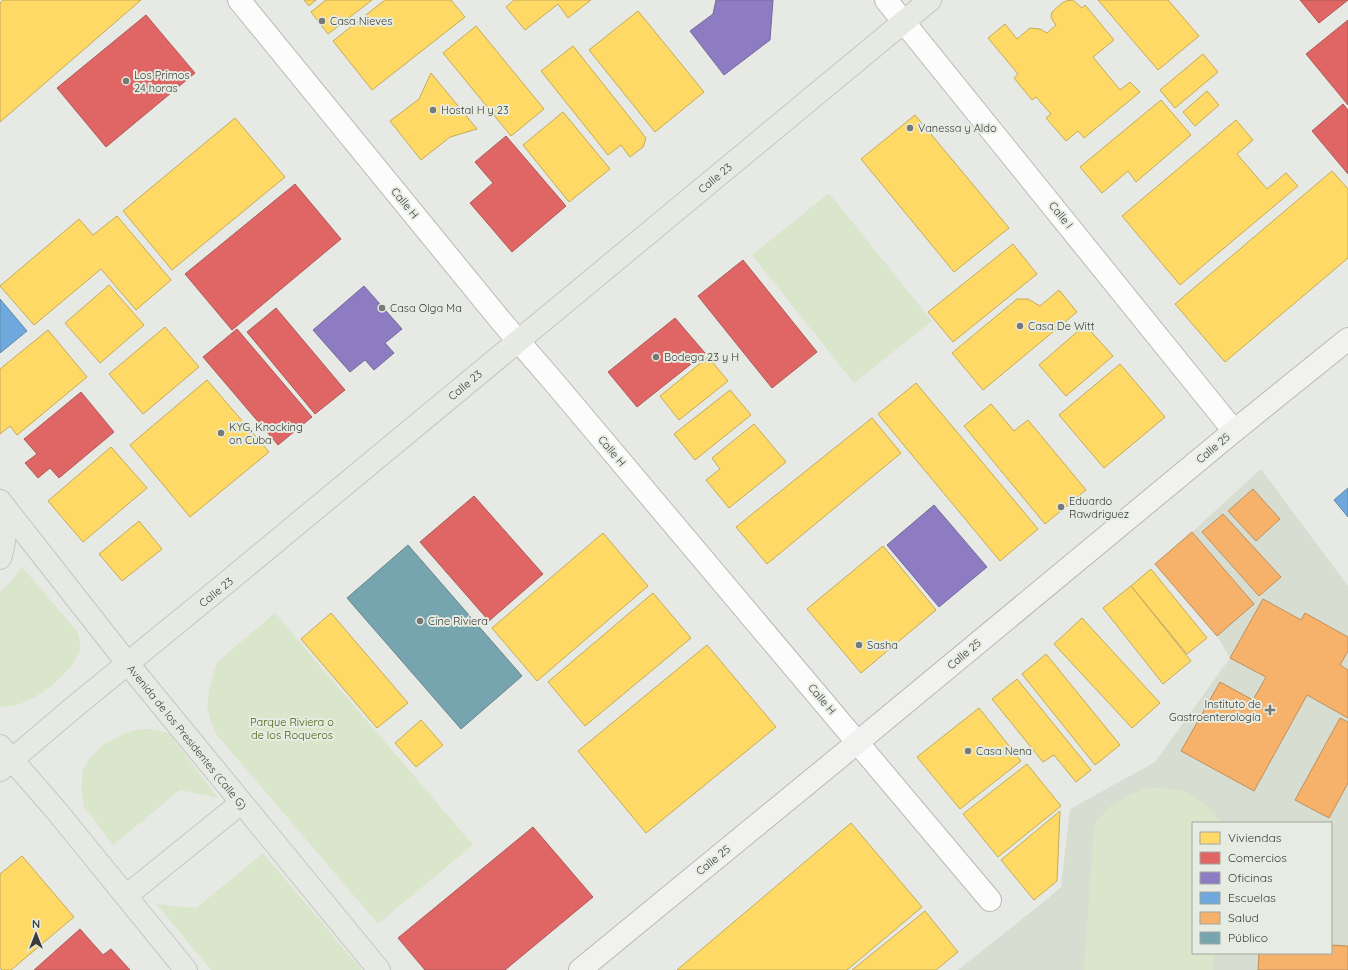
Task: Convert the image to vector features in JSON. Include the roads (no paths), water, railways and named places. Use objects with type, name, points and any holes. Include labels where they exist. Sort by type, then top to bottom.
[{"type":"main road","name":"Calle 23","points":[[4,759],[128,664],[930,0]]},
{"type":"main road","name":"Avenida de los Presidentes (Calle G)","points":[[0,501],[128,664],[379,970]]},
{"type":"main road","points":[[0,507],[4,521],[4,547],[0,558]]},
{"type":"main road","points":[[4,759],[55,808],[186,970]]},
{"type":"main road","points":[[126,896],[241,803]]},
{"type":"street","name":"Calle H","points":[[239,0],[518,341],[990,900]]},
{"type":"street","name":"Calle I","points":[[886,0],[1234,431]]},
{"type":"street","name":"Calle 25","points":[[580,970],[1234,431],[1348,339]]},
{"type":"place","name":"Casa Nieves","points":[[322,21]]},
{"type":"place","name":"Los Primos 24 horas","points":[[126,81]]},
{"type":"place","name":"Hostal H y 23","points":[[433,110]]},
{"type":"place","name":"Vanessa y Aldo","points":[[910,128]]},
{"type":"place","name":"Casa Olga Ma","points":[[382,308]]},
{"type":"place","name":"Casa De Witt","points":[[1020,326]]},
{"type":"place","name":"Bodega 23 y H","points":[[656,357]]},
{"type":"place","name":"KYG, Knocking on Cuba","points":[[221,433]]},
{"type":"place","name":"Eduardo Rawdriguez","points":[[1061,507]]},
{"type":"place","name":"Cine Riviera","points":[[420,621]]},
{"type":"place","name":"Sasha","points":[[859,645]]},
{"type":"place","name":"Instituto de Gastroenterología","points":[[1270,710]]},
{"type":"place","name":"Casa Nena","points":[[968,751]]},
{"type":"park label","name":"Parque Riviera o de los Roqueros","points":[[292,728]]}]
